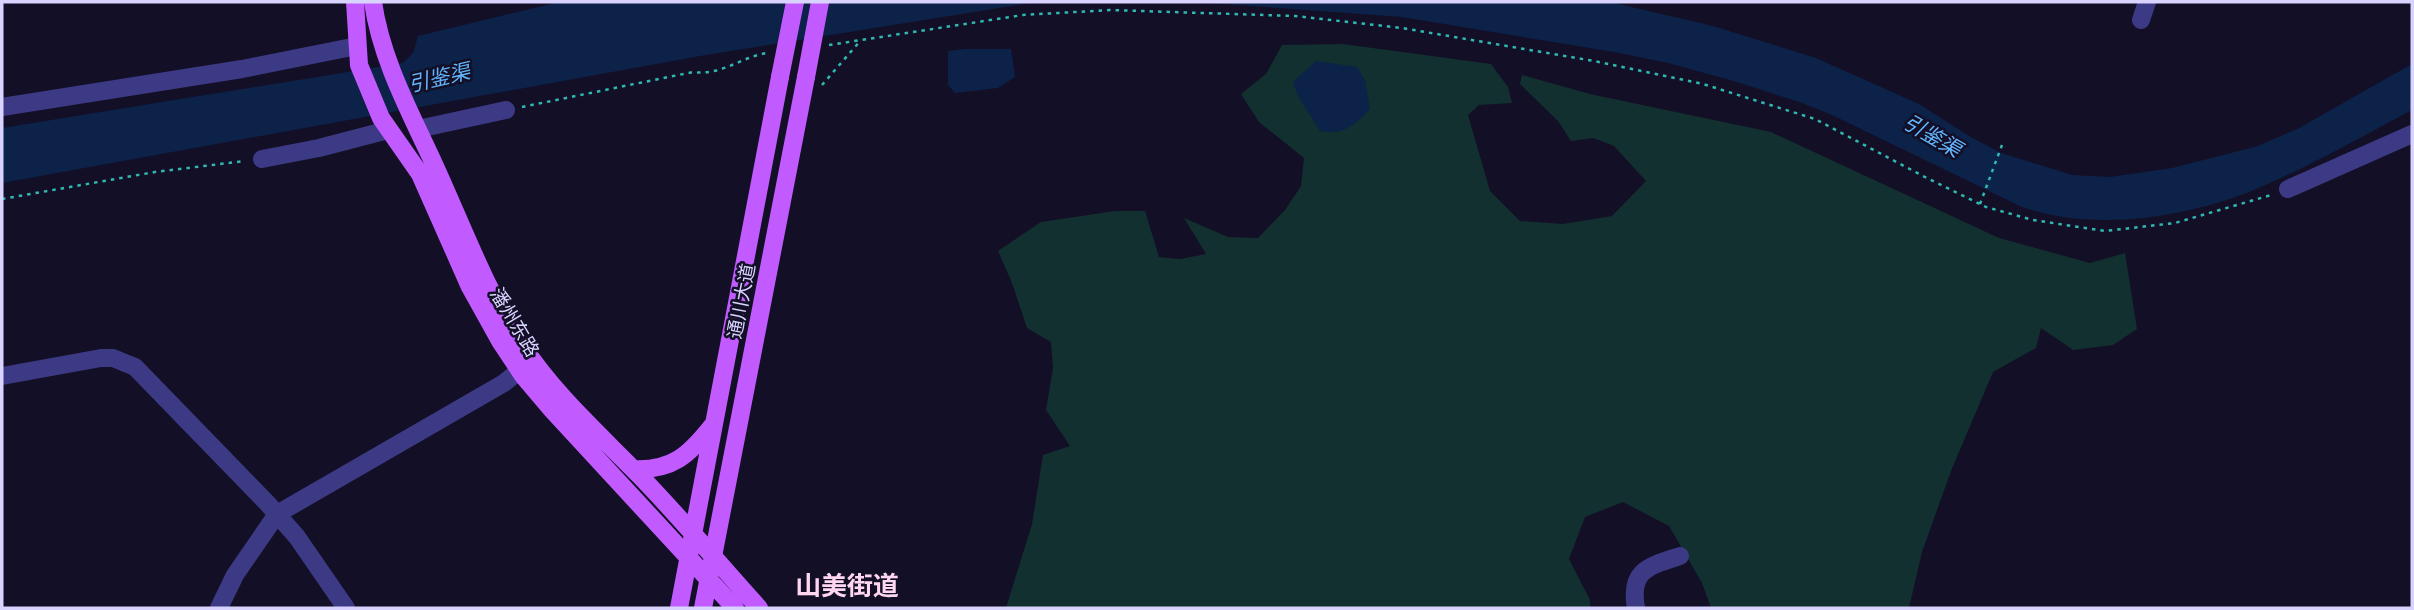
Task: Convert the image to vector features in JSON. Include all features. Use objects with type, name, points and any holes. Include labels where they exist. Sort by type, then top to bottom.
[{"type":"main road","name":"潘州东路","points":[[355,2],[359,65],[384,124],[420,174],[470,287],[500,341],[575,410],[633,469],[694,533],[759,608]]},
{"type":"main road","name":"潘州东路","points":[[373,2],[380,39],[388,60],[526,365],[594,457],[735,608]]},
{"type":"main road","name":"通川大道","points":[[679,608],[795,2]]},
{"type":"main road","name":"通川大道","points":[[703,608],[820,2]]},
{"type":"main road","points":[[633,469],[648,470],[667,466],[682,458],[697,445],[714,423]]},
{"type":"street","points":[[2141,20],[2147,2]]},
{"type":"street","points":[[2,107],[242,69],[357,46]]},
{"type":"street","points":[[415,122],[506,110]]},
{"type":"street","points":[[262,159],[319,148],[384,124]]},
{"type":"street","points":[[2288,189],[2412,134]]},
{"type":"street","points":[[2,376],[101,358],[124,361],[135,367],[277,514],[346,608]]},
{"type":"street","points":[[219,608],[235,575],[277,514],[504,383],[526,365]]},
{"type":"street","points":[[1636,608],[1634,585],[1637,577],[1659,562],[1681,555]]},
{"type":"path","points":[[822,46],[1023,15],[1110,10],[1295,16],[1402,28],[1594,61],[1716,88],[1815,119],[1980,204],[2033,220],[2105,231],[2175,223],[2288,189]]},
{"type":"path","points":[[822,85],[861,40]]},
{"type":"path","points":[[506,110],[693,72],[705,74],[729,67],[754,55],[768,53]]},
{"type":"path","points":[[1980,204],[2002,145]]},
{"type":"path","points":[[2,199],[155,172],[262,159]]},
{"type":"green space","points":[[1343,44],[1491,64],[1508,87],[1512,103],[1479,105],[1468,115],[1490,191],[1520,221],[1563,224],[1612,216],[1646,181],[1614,146],[1593,138],[1571,141],[1558,121],[1520,84],[1522,75],[1590,94],[1771,132],[1999,238],[2090,263],[2125,253],[2137,329],[2113,345],[2073,350],[2041,328],[2036,348],[1993,372],[1951,471],[1922,552],[1909,608],[1711,608],[1702,583],[1669,526],[1623,502],[1585,517],[1569,559],[1590,600],[1590,608],[1006,608],[1032,524],[1043,455],[1070,446],[1046,410],[1053,368],[1051,342],[1027,328],[998,251],[1041,222],[1115,211],[1145,211],[1159,257],[1180,259],[1206,254],[1184,218],[1228,237],[1258,238],[1285,210],[1301,186],[1304,158],[1259,122],[1241,94],[1266,74],[1282,45]]},
{"type":"water","name":"引鉴渠","points":[[559,2],[1036,2],[700,56],[2,183],[2,128],[403,63],[413,53],[418,36]]},
{"type":"water","name":"引鉴渠","points":[[1195,2],[1610,2],[1713,26],[1816,58],[1919,104],[2001,153],[2072,175],[2110,177],[2172,168],[2258,146],[2299,128],[2412,64],[2412,110],[2296,171],[2229,199],[2200,208],[2140,218],[2079,219],[2022,207],[1802,103],[1668,63],[1402,17]]},
{"type":"water","points":[[1011,49],[1015,77],[998,88],[955,93],[948,85],[948,51]]},
{"type":"water","points":[[1316,61],[1357,67],[1365,80],[1370,109],[1354,124],[1342,130],[1320,131],[1298,96],[1293,82]]},
{"type":"district","name":"山美街道","points":[[847,586]]}]
